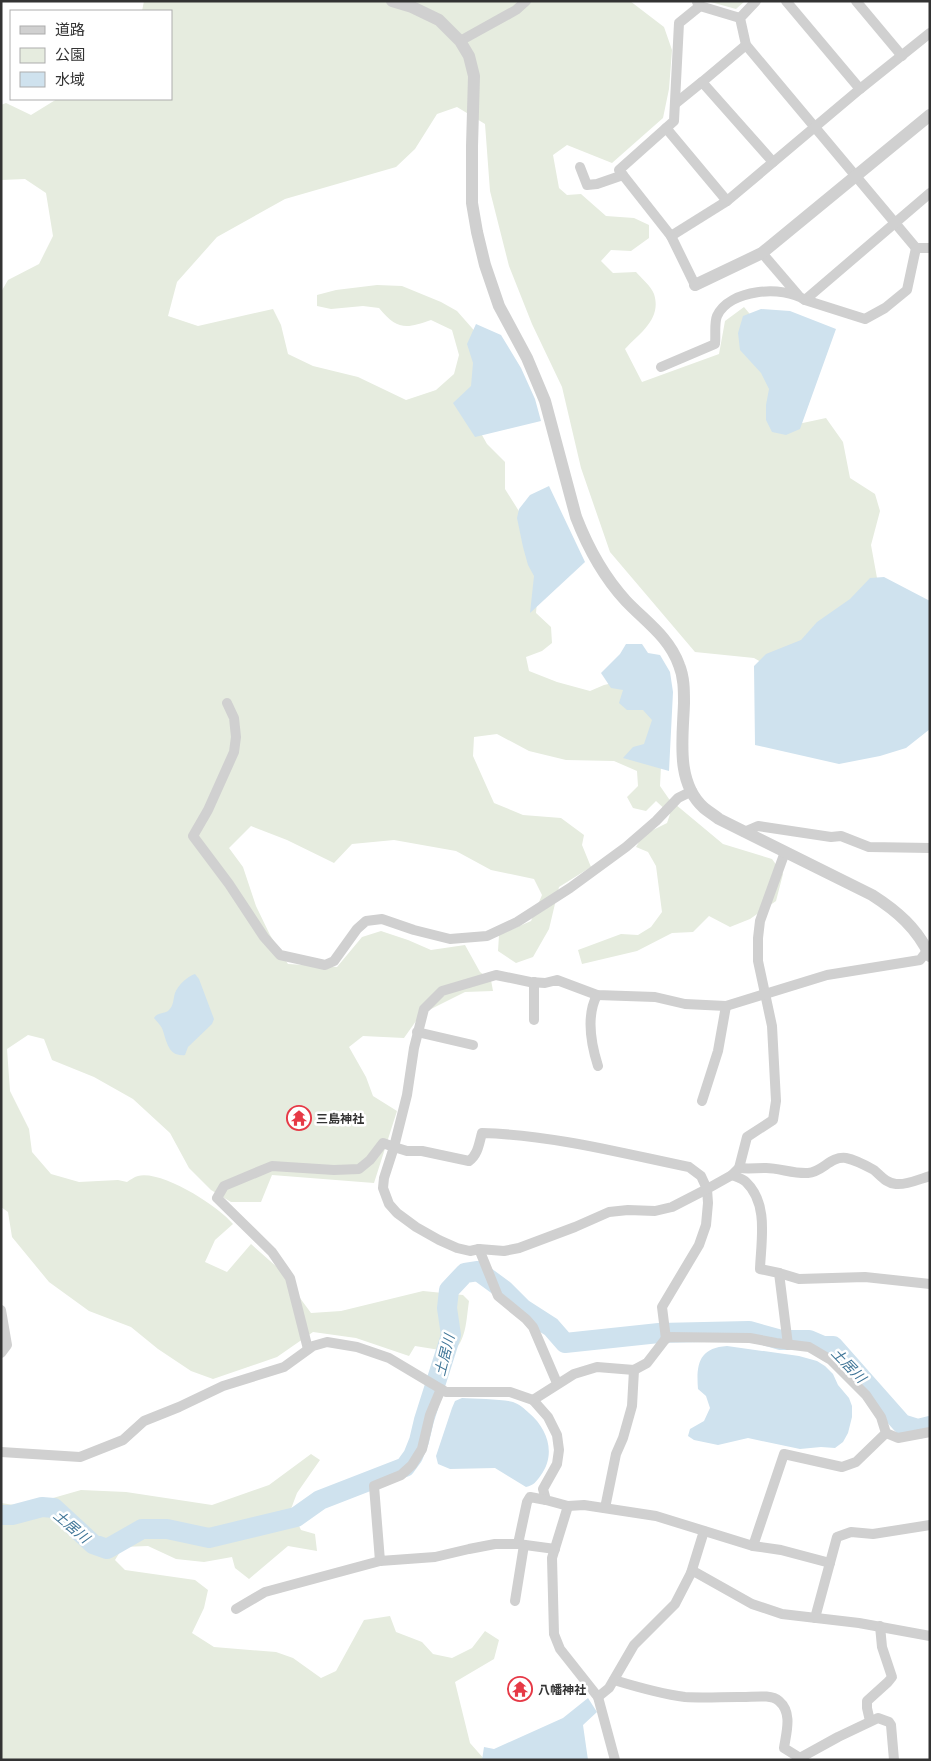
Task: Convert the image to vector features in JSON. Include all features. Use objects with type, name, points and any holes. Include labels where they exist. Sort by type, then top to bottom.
[{"type":"street","points":[[392,1],[412,7],[439,20],[460,40],[469,56],[474,76],[472,203],[485,266],[499,306],[527,358],[545,401],[582,534],[599,566],[627,602],[664,638],[673,650],[679,665],[684,688],[683,770],[692,791],[702,807],[719,819],[872,895],[892,908],[920,936],[929,951],[920,960],[827,975],[726,1006],[685,1004],[655,998],[597,995],[557,980],[545,983],[496,975],[442,992],[424,1009],[417,1032],[407,1095],[384,1178],[383,1188],[389,1204],[396,1213],[416,1227],[457,1248],[470,1251],[479,1249],[504,1251],[519,1248],[609,1212],[628,1210],[655,1211],[672,1207],[736,1172],[766,1168],[807,1174],[818,1171],[831,1160],[844,1158],[858,1161],[875,1171],[888,1182],[896,1184],[909,1183],[930,1176]]},
{"type":"street","points":[[460,40],[516,10],[526,1]]},
{"type":"street","points":[[740,18],[756,1]]},
{"type":"street","points":[[786,1],[860,89]]},
{"type":"street","points":[[856,1],[902,56]]},
{"type":"street","points":[[740,18],[698,3],[679,23],[674,121],[619,170],[671,236],[695,285],[762,253],[930,115]]},
{"type":"street","points":[[740,18],[746,45],[816,126],[916,248],[930,248]]},
{"type":"street","points":[[671,236],[727,200],[930,33]]},
{"type":"street","points":[[676,104],[746,45]]},
{"type":"street","points":[[702,82],[773,162]]},
{"type":"street","points":[[666,128],[727,200]]},
{"type":"street","points":[[580,167],[587,185],[597,184],[623,175]]},
{"type":"street","points":[[802,298],[930,194]]},
{"type":"street","points":[[661,367],[715,344],[716,317],[728,303],[752,293],[772,291],[802,298],[865,319],[885,308],[907,290],[916,248]]},
{"type":"street","points":[[762,253],[802,298]]},
{"type":"street","points":[[227,703],[234,718],[236,737],[234,752],[208,810],[193,836],[229,884],[264,938],[280,955],[325,965],[334,961],[357,929],[366,921],[382,919],[450,940],[488,936],[517,922],[570,888],[626,847],[656,821],[678,798],[692,791]]},
{"type":"street","points":[[744,832],[758,826],[831,837],[841,836],[869,847],[930,848]]},
{"type":"street","points":[[736,1172],[747,1137],[773,1120],[776,1101],[772,1026],[758,961],[758,938],[760,921],[785,852]]},
{"type":"street","points":[[534,982],[534,1020]]},
{"type":"street","points":[[597,995],[592,1005],[590,1019],[594,1053],[598,1066]]},
{"type":"street","points":[[702,1101],[718,1051],[726,1006]]},
{"type":"street","points":[[417,1032],[473,1045]]},
{"type":"street","points":[[308,1349],[290,1278],[272,1252],[217,1198],[224,1186],[272,1166],[334,1170],[359,1169],[370,1160],[383,1142],[407,1151],[422,1151],[469,1161],[474,1158],[477,1152],[482,1133],[564,1141],[689,1167],[701,1176],[706,1190],[708,1202],[706,1226],[699,1245],[662,1307],[665,1338],[647,1363],[634,1370],[597,1367],[574,1374],[533,1400]]},
{"type":"street","points":[[736,1172],[757,1198],[762,1216],[760,1269],[799,1279],[865,1277],[930,1284]]},
{"type":"street","points":[[479,1249],[498,1296],[533,1327],[557,1384]]},
{"type":"street","points":[[779,1273],[788,1344]]},
{"type":"street","points":[[1,1310],[8,1345],[1,1353]]},
{"type":"street","points":[[665,1338],[750,1338],[809,1347],[831,1360],[866,1395],[881,1417],[886,1433]]},
{"type":"street","points":[[1,1452],[80,1457],[123,1440],[144,1421],[178,1408],[223,1386],[284,1367],[312,1346],[327,1342],[376,1352],[446,1392],[510,1392],[533,1400],[548,1416],[557,1435],[560,1450],[557,1464],[543,1489],[546,1500]]},
{"type":"street","points":[[605,1508],[616,1454],[623,1438],[632,1406],[634,1370]]},
{"type":"street","points":[[380,1561],[374,1486],[401,1475],[412,1465],[422,1448],[430,1415],[441,1389]]},
{"type":"street","points":[[886,1433],[898,1438],[930,1432]]},
{"type":"street","points":[[753,1546],[784,1454],[842,1467],[856,1462],[886,1433]]},
{"type":"street","points":[[515,1601],[527,1502],[530,1497],[568,1506],[584,1505],[656,1516],[753,1546],[781,1550],[830,1564]]},
{"type":"street","points":[[568,1506],[552,1558],[554,1634],[560,1649],[598,1697],[615,1760]]},
{"type":"street","points":[[815,1618],[837,1537],[851,1532],[874,1534],[930,1525]]},
{"type":"street","points":[[598,1697],[609,1688],[634,1645],[675,1604],[691,1573],[704,1531]]},
{"type":"street","points":[[236,1609],[265,1592],[380,1561],[435,1557],[495,1544],[521,1544],[555,1549]]},
{"type":"street","points":[[691,1573],[696,1572],[752,1604],[782,1614],[880,1626],[930,1636]]},
{"type":"street","points":[[870,1721],[867,1701],[892,1677],[882,1647],[880,1626]]},
{"type":"street","points":[[614,1680],[684,1696],[754,1698],[769,1696],[779,1701],[787,1712],[788,1722],[784,1748],[800,1758],[838,1736],[878,1718],[889,1722],[891,1725],[894,1760]]},
{"type":"green space","points":[[144,1],[630,1],[664,27],[672,50],[669,89],[663,118],[612,163],[567,145],[553,155],[559,188],[567,195],[581,194],[606,216],[634,218],[649,225],[649,238],[631,251],[611,250],[601,261],[613,273],[636,272],[654,294],[656,303],[652,318],[643,331],[625,349],[642,382],[719,354],[725,321],[744,307],[754,319],[784,427],[826,418],[843,442],[850,478],[875,494],[880,511],[871,545],[879,589],[775,670],[754,658],[695,652],[610,552],[581,468],[562,387],[532,324],[509,266],[490,191],[485,124],[457,107],[437,114],[415,149],[396,167],[285,199],[217,237],[177,282],[168,316],[198,326],[273,309],[281,325],[288,354],[313,366],[358,377],[406,400],[436,390],[454,374],[459,355],[452,330],[431,320],[415,325],[402,326],[391,320],[379,308],[363,306],[331,309],[317,306],[317,295],[336,290],[377,285],[402,286],[441,302],[457,311],[479,336],[476,391],[465,405],[487,444],[505,462],[505,489],[522,516],[539,578],[536,613],[551,627],[552,643],[542,651],[526,657],[529,671],[557,682],[590,691],[613,683],[647,705],[658,719],[661,766],[660,786],[669,799],[723,844],[772,859],[783,874],[776,901],[750,919],[730,927],[709,916],[693,932],[672,933],[637,951],[582,964],[578,950],[621,934],[638,935],[651,927],[662,912],[656,866],[648,852],[636,847],[643,835],[667,823],[670,814],[656,801],[646,811],[633,808],[627,797],[638,786],[637,771],[614,761],[566,760],[529,751],[497,734],[474,737],[473,756],[494,803],[523,815],[561,818],[584,835],[582,845],[591,867],[559,887],[549,929],[533,957],[516,963],[498,951],[499,935],[531,921],[542,895],[534,879],[491,870],[456,851],[394,840],[352,844],[334,863],[287,840],[251,826],[229,848],[243,867],[256,906],[270,935],[288,964],[337,967],[362,937],[381,931],[431,950],[465,945],[480,972],[491,980],[493,991],[465,992],[421,1014],[404,1038],[363,1036],[349,1047],[366,1077],[373,1096],[397,1111],[374,1183],[272,1175],[261,1202],[231,1202],[211,1190],[189,1168],[170,1133],[133,1099],[94,1077],[52,1060],[44,1039],[28,1035],[7,1049],[10,1091],[29,1129],[32,1152],[51,1174],[79,1182],[118,1180],[127,1182],[138,1176],[148,1176],[161,1178],[189,1191],[215,1208],[233,1224],[215,1240],[205,1262],[227,1272],[251,1244],[278,1268],[311,1313],[341,1311],[423,1291],[463,1295],[469,1301],[465,1330],[460,1343],[451,1354],[440,1350],[415,1346],[409,1356],[356,1338],[313,1332],[277,1357],[213,1379],[191,1371],[158,1349],[131,1327],[89,1311],[49,1282],[12,1237],[8,1212],[1,1207],[1,292],[8,280],[39,264],[53,236],[46,193],[25,179],[1,180],[1,105],[6,103],[31,115],[55,100],[172,100],[172,10],[142,10]]},
{"type":"green space","points":[[707,1],[745,1],[736,9]]},
{"type":"green space","points":[[311,1454],[320,1460],[297,1493],[291,1509],[301,1530],[315,1534],[317,1551],[288,1546],[249,1579],[235,1568],[232,1557],[204,1562],[176,1559],[148,1546],[123,1547],[115,1560],[125,1570],[195,1580],[208,1590],[204,1608],[192,1633],[214,1647],[276,1652],[293,1658],[321,1678],[336,1671],[364,1620],[390,1616],[396,1632],[422,1642],[433,1654],[452,1658],[472,1648],[485,1631],[499,1640],[494,1659],[455,1682],[470,1743],[485,1760],[1,1760],[1,1503],[14,1505],[46,1500],[81,1490],[126,1492],[212,1505],[269,1485]]},
{"type":"water","points":[[761,309],[790,311],[836,329],[800,429],[786,435],[772,432],[766,420],[769,389],[761,373],[740,350],[738,333],[743,316]]},
{"type":"water","points":[[476,324],[501,335],[521,368],[535,399],[541,421],[475,437],[453,403],[471,386],[473,363],[467,344]]},
{"type":"water","points":[[549,486],[585,562],[530,613],[534,576],[528,565],[517,518],[519,509],[530,495]]},
{"type":"water","points":[[884,577],[930,601],[930,729],[906,748],[880,756],[839,764],[755,745],[754,666],[766,654],[801,640],[817,622],[850,599],[870,578]]},
{"type":"water","points":[[626,644],[642,644],[648,653],[660,655],[670,672],[673,692],[669,771],[623,758],[633,747],[644,744],[652,720],[643,710],[627,710],[619,703],[623,690],[611,688],[601,673],[620,654]]},
{"type":"water","points":[[195,974],[199,979],[214,1019],[212,1024],[188,1047],[185,1055],[175,1054],[168,1044],[162,1027],[154,1018],[170,1009],[178,987]]},
{"type":"water","points":[[727,1346],[799,1356],[817,1361],[825,1366],[833,1374],[838,1385],[849,1398],[852,1406],[852,1417],[848,1433],[843,1442],[835,1448],[800,1449],[748,1438],[718,1445],[694,1440],[688,1436],[690,1429],[704,1421],[710,1408],[706,1396],[698,1389],[698,1372],[701,1359],[710,1350]]},
{"type":"water","points":[[462,1398],[513,1402],[524,1408],[536,1419],[545,1434],[549,1450],[546,1467],[535,1483],[526,1487],[495,1468],[450,1469],[438,1464],[436,1456],[452,1408],[455,1401]]},
{"type":"water","points":[[588,1698],[597,1712],[583,1725],[588,1760],[482,1760],[484,1747],[494,1749],[563,1718]]},
{"type":"waterway","name":"土居川","points":[[1,1515],[12,1515],[42,1507],[54,1508],[93,1544],[107,1549],[142,1529],[167,1529],[209,1538],[296,1517],[320,1500],[405,1467],[413,1456],[419,1441],[451,1335],[447,1308],[449,1290],[465,1273],[478,1271],[504,1290],[523,1309],[551,1327],[565,1343],[659,1333],[749,1331],[781,1340],[809,1340],[823,1346],[833,1346],[902,1424],[918,1429],[930,1426]]},
{"type":"place","name":"三島神社","points":[[299,1118]]},
{"type":"place","name":"八幡神社","points":[[520,1689]]}]
